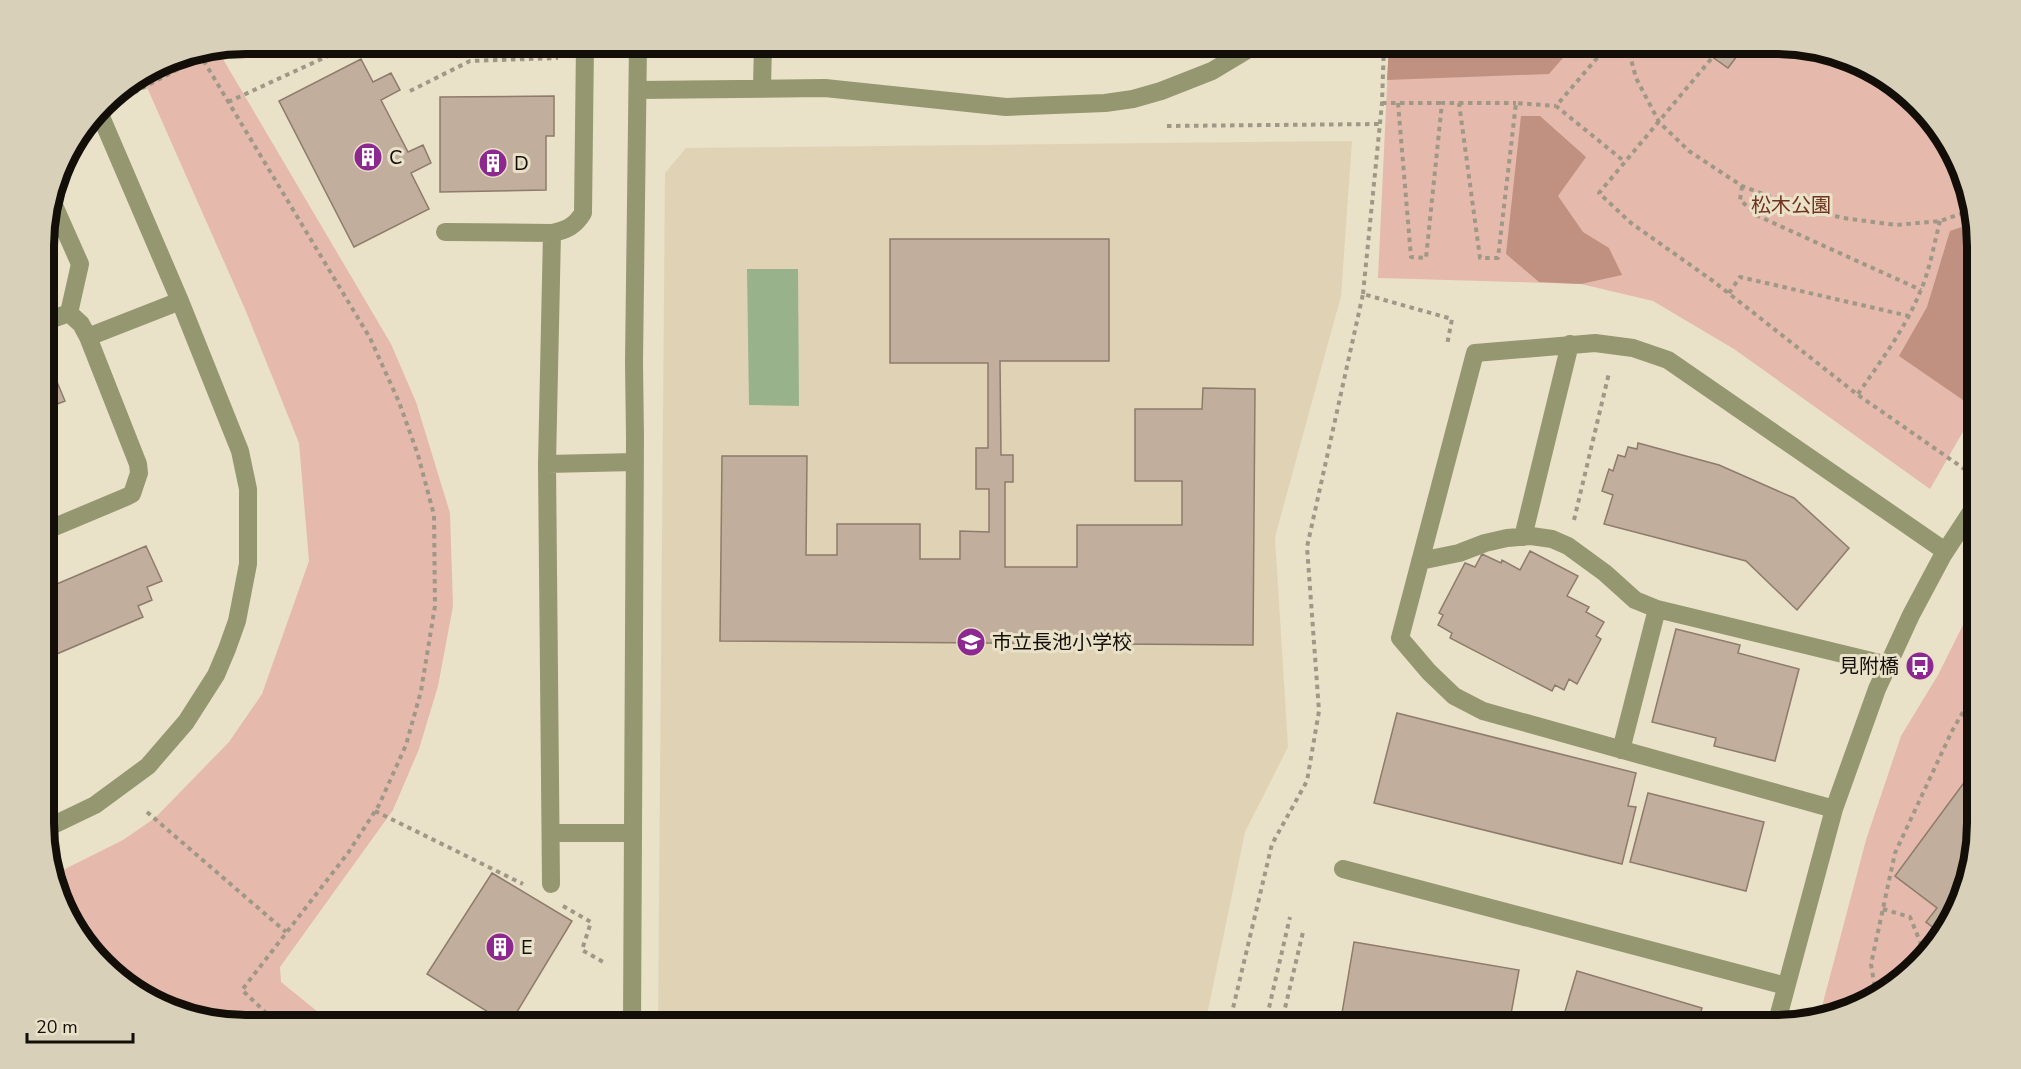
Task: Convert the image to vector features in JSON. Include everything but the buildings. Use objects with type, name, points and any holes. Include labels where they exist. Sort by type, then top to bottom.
[{"type":"street","points":[[445,232],[552,234],[567,230],[577,222],[583,213],[585,54]]},
{"type":"street","points":[[632,1015],[634,362],[638,54]]},
{"type":"street","points":[[762,87],[763,54]]},
{"type":"street","points":[[638,90],[825,88],[1006,107],[1105,103],[1133,99],[1161,91],[1212,71],[1240,54]]},
{"type":"street","points":[[54,825],[95,805],[148,765],[186,722],[216,675],[237,621],[248,564],[249,527],[245,471],[240,451],[180,301],[102,119]]},
{"type":"street","points":[[58,213],[80,264],[69,312]]},
{"type":"street","points":[[551,884],[547,464],[552,234]]},
{"type":"street","points":[[88,337],[180,301]]},
{"type":"street","points":[[54,318],[69,312]]},
{"type":"street","points":[[54,527],[132,494],[139,473],[138,464],[88,337],[81,324],[69,312]]},
{"type":"street","points":[[1834,809],[1483,711],[1454,696],[1400,638],[1475,353],[1594,343],[1633,348],[1668,360],[1945,551]]},
{"type":"street","points":[[1523,537],[1570,344]]},
{"type":"street","points":[[547,464],[635,462]]},
{"type":"street","points":[[1779,1015],[1834,809],[1877,689],[1911,615],[1945,551],[1967,518]]},
{"type":"street","points":[[1420,561],[1459,553],[1485,543],[1523,537],[1552,539],[1568,546],[1605,573],[1635,600],[1657,609],[1888,665]]},
{"type":"street","points":[[1621,750],[1657,609]]},
{"type":"street","points":[[551,833],[633,833]]},
{"type":"street","points":[[1343,869],[1786,986]]},
{"type":"path","points":[[228,102],[332,54]]},
{"type":"path","points":[[1231,1015],[1272,844],[1307,781],[1319,711],[1307,547],[1363,294],[1382,103],[1384,54]]},
{"type":"path","points":[[1556,106],[1600,54]]},
{"type":"path","points":[[1630,54],[1636,78],[1659,122],[1689,152],[1742,186],[1792,205],[1843,218],[1896,225],[1940,220],[1963,213]]},
{"type":"path","points":[[410,91],[470,61],[559,58]]},
{"type":"path","points":[[203,60],[370,338],[399,402],[418,455],[434,515],[435,606],[421,691],[406,745],[375,811],[348,853],[242,990],[268,1015]]},
{"type":"path","points":[[1711,60],[1599,193],[1631,223],[1729,293],[1858,394],[1967,471]]},
{"type":"path","points":[[126,97],[184,64]]},
{"type":"path","points":[[1382,103],[1516,103],[1556,106],[1625,162]]},
{"type":"path","points":[[1398,103],[1411,257],[1426,258],[1442,103]]},
{"type":"path","points":[[1459,103],[1480,258],[1498,258],[1516,103]]},
{"type":"path","points":[[1167,126],[1380,124]]},
{"type":"path","points":[[1742,186],[1740,200],[1758,216],[1921,290]]},
{"type":"path","points":[[1858,394],[1909,316],[1921,290],[1940,220]]},
{"type":"path","points":[[1729,293],[1740,277],[1909,316]]},
{"type":"path","points":[[1363,294],[1452,319],[1445,351]]},
{"type":"path","points":[[1568,546],[1616,346]]},
{"type":"path","points":[[1874,987],[1870,964],[1895,853],[1952,731],[1967,705]]},
{"type":"path","points":[[375,811],[470,859]]},
{"type":"path","points":[[147,812],[286,932]]},
{"type":"path","points":[[1883,909],[1910,917],[1922,946]]},
{"type":"path","points":[[1267,1015],[1290,916]]},
{"type":"path","points":[[591,922],[582,950],[610,965]]},
{"type":"path","points":[[1283,1015],[1303,932]]},
{"type":"shaded area","points":[[1388,54],[1566,54],[1549,74],[1387,80]]},
{"type":"shaded area","points":[[1521,116],[1540,116],[1586,157],[1558,196],[1583,232],[1609,248],[1622,275],[1581,284],[1539,282],[1506,254]]},
{"type":"shaded area","name":"市立長池小学校","points":[[1352,141],[1341,296],[1275,537],[1288,747],[1245,832],[1207,1015],[658,1015],[665,173],[686,148]]},
{"type":"shaded area","points":[[1965,226],[1967,403],[1899,356],[1927,307],[1950,231]]},
{"type":"shaded area","points":[[747,269],[798,269],[799,406],[749,405]]},
{"type":"green space","name":"松木公園","points":[[1389,54],[1775,54],[1825,61],[1860,74],[1882,86],[1902,102],[1935,139],[1952,173],[1960,196],[1967,246],[1967,425],[1930,489],[1734,349],[1653,301],[1581,284],[1378,278]]},
{"type":"green space","points":[[221,56],[391,344],[416,402],[450,513],[453,606],[438,686],[419,749],[393,810],[280,967],[281,982],[322,1015],[221,1013],[184,1005],[139,983],[110,959],[94,940],[80,919],[61,871],[123,840],[155,818],[229,742],[262,694],[309,561],[299,443],[245,309],[145,83],[184,64]]},
{"type":"green space","points":[[1967,617],[1967,835],[1957,885],[1935,930],[1902,967],[1882,983],[1860,995],[1821,1009],[1866,840],[1901,736],[1938,675]]},
{"type":"place","name":"C","points":[[368,157]]},
{"type":"place","name":"D","points":[[493,163]]},
{"type":"place","name":"市立長池小学校","points":[[971,642]]},
{"type":"place","name":"見附橋","points":[[1920,666]]},
{"type":"place","name":"E","points":[[500,947]]}]
